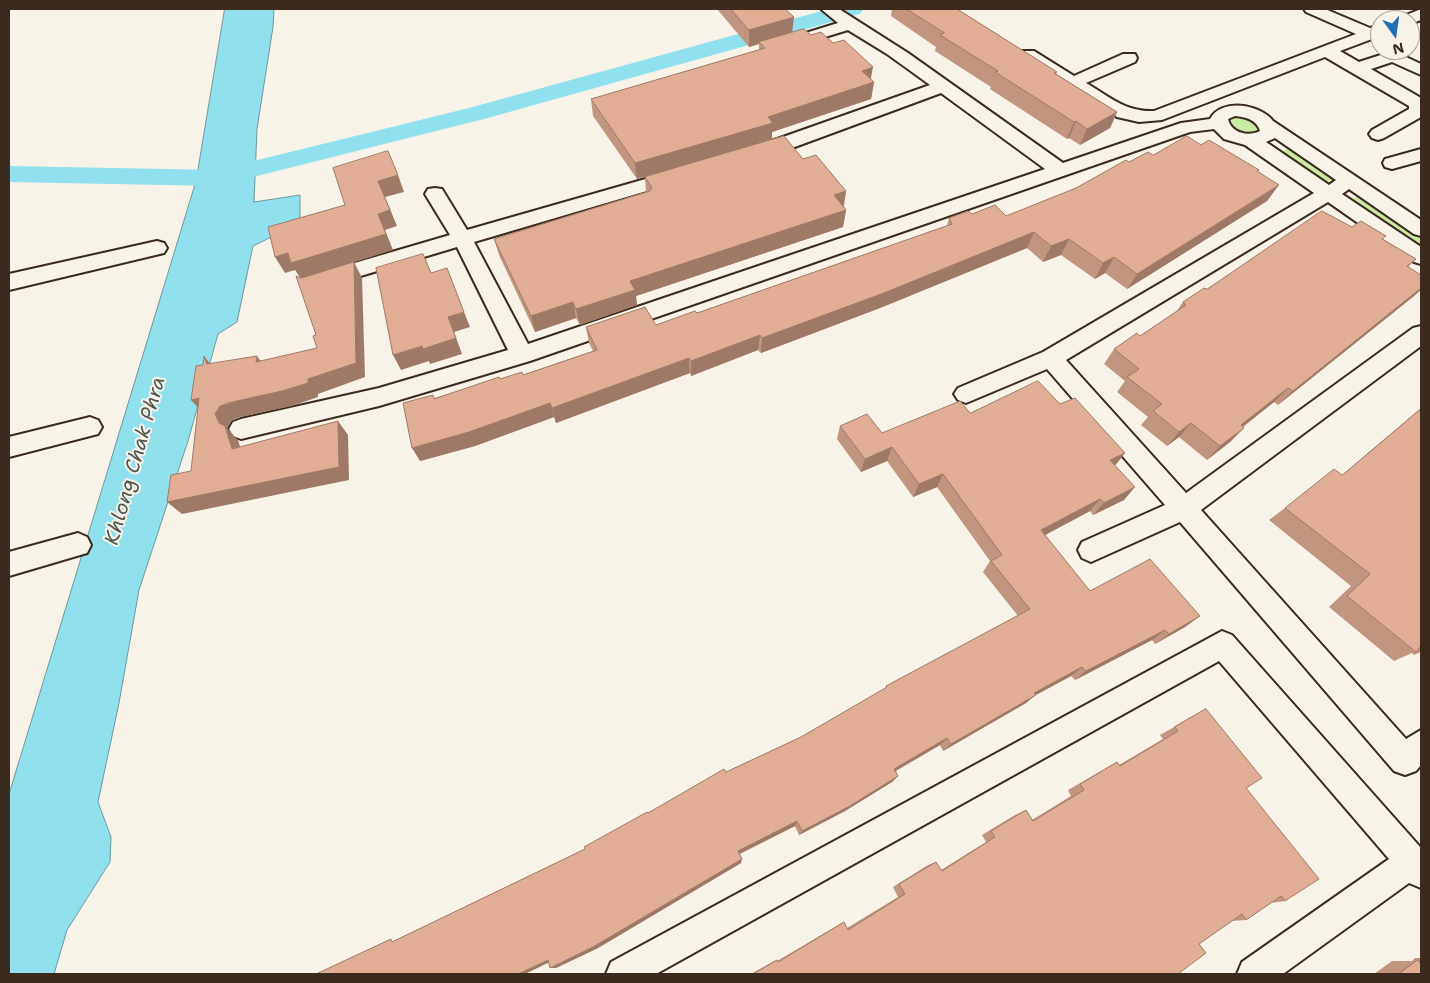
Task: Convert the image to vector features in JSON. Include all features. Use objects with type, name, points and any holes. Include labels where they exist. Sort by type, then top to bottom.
[{"type":"street","points":[[828,9],[848,25],[881,43],[944,86],[1061,171]]},
{"type":"street","points":[[1312,9],[1370,30]]},
{"type":"street","points":[[774,47],[848,25]]},
{"type":"street","points":[[1014,46],[1123,113],[1138,116],[1156,116],[1370,34]]},
{"type":"street","points":[[1327,51],[1418,104],[1418,110],[1378,134]]},
{"type":"street","points":[[1358,68],[1393,56],[1421,70]]},
{"type":"street","points":[[1072,83],[1129,58]]},
{"type":"street","points":[[737,158],[785,144],[944,86]]},
{"type":"street","points":[[1220,123],[1222,115],[1227,112],[1242,111],[1258,116],[1268,125],[1421,229]]},
{"type":"street","points":[[241,429],[379,397],[522,355],[1187,127],[1220,123]]},
{"type":"street","points":[[1220,123],[1227,132],[1250,140],[1421,257]]},
{"type":"street","points":[[1250,140],[1258,140],[1268,134],[1268,125]]},
{"type":"street","points":[[1392,163],[1421,155]]},
{"type":"street","points":[[310,284],[690,172]]},
{"type":"street","points":[[966,394],[1051,358],[1349,181]]},
{"type":"street","points":[[435,194],[462,238],[522,355]]},
{"type":"street","points":[[9,282],[158,248]]},
{"type":"street","points":[[1091,550],[1185,508],[1421,334]]},
{"type":"street","points":[[1051,358],[1406,760],[1421,745]]},
{"type":"street","points":[[9,447],[90,427]]},
{"type":"street","points":[[9,564],[78,545]]},
{"type":"street","points":[[628,973],[1222,644],[1417,867],[1254,974]]},
{"type":"green space","points":[[1232,115],[1244,115],[1263,126],[1260,135],[1237,133],[1226,120]]},
{"type":"green space","points":[[1288,148],[1335,178],[1327,182],[1281,152]]},
{"type":"green space","points":[[1360,195],[1421,236],[1421,246],[1353,199]]},
{"type":"water","name":"Khlong Chak Phra","points":[[225,9],[274,9],[273,27],[257,129],[254,202],[300,195],[300,223],[253,246],[237,322],[218,334],[188,441],[139,590],[119,703],[98,802],[111,837],[110,862],[67,930],[54,974],[9,974],[9,794],[196,181]]},
{"type":"building","points":[[731,9],[785,9],[794,17],[749,30]]},
{"type":"building","points":[[907,9],[957,9],[1117,112],[1087,129],[995,72],[998,71],[940,35],[944,33]]},
{"type":"building","points":[[804,29],[811,35],[821,32],[833,43],[844,40],[873,67],[862,71],[874,82],[768,117],[773,123],[635,163],[591,99],[765,48],[759,42]]},
{"type":"building","points":[[784,136],[803,159],[816,155],[846,191],[834,195],[846,210],[630,281],[635,290],[576,309],[573,302],[531,316],[494,239],[650,191],[652,188],[645,177]]},
{"type":"building","points":[[1187,136],[1201,145],[1209,140],[1259,170],[1257,171],[1279,185],[1137,274],[1114,257],[1103,263],[1069,239],[1051,246],[1034,232],[884,293],[762,338],[760,335],[691,361],[689,358],[552,408],[550,403],[469,432],[412,448],[403,403],[433,395],[434,399],[499,377],[500,379],[522,372],[523,375],[597,350],[586,327],[645,307],[656,325],[695,311],[697,313],[952,224],[949,218],[968,211],[972,214],[995,205],[1006,216],[1076,188],[1126,160],[1129,162],[1148,152],[1153,155]]},
{"type":"building","points":[[388,151],[398,175],[378,181],[390,210],[378,214],[386,234],[291,263],[288,253],[275,257],[268,227],[345,205],[333,168]]},
{"type":"building","points":[[1322,211],[1352,227],[1361,221],[1386,236],[1382,239],[1416,259],[1407,266],[1421,275],[1421,288],[1293,391],[1288,388],[1241,425],[1244,428],[1220,446],[1191,423],[1179,432],[1153,411],[1162,404],[1127,377],[1139,369],[1114,349],[1137,333],[1140,336],[1186,305],[1183,302],[1204,288],[1207,289]]},
{"type":"building","points":[[423,254],[431,273],[447,268],[464,312],[448,317],[456,338],[423,349],[422,346],[393,355],[376,268]]},
{"type":"building","points":[[354,262],[356,363],[308,379],[308,383],[228,403],[220,406],[215,414],[219,423],[225,426],[232,449],[338,421],[339,467],[167,502],[171,475],[191,471],[199,398],[191,400],[196,366],[203,365],[204,356],[207,364],[257,356],[256,362],[317,348],[313,336],[316,335],[296,276],[301,278]]},
{"type":"building","points":[[1038,381],[1060,404],[1075,398],[1125,453],[1110,460],[1135,487],[1104,503],[1100,499],[1041,530],[1090,591],[1150,559],[1200,616],[1169,634],[1165,630],[1086,671],[1082,667],[1034,693],[1036,695],[951,744],[947,738],[894,769],[898,776],[850,806],[802,831],[797,821],[738,851],[742,859],[593,947],[550,968],[548,960],[518,974],[316,974],[391,939],[392,942],[585,849],[584,847],[724,769],[726,772],[801,737],[886,686],[1030,609],[991,561],[1002,555],[943,474],[919,484],[892,447],[865,459],[840,426],[867,414],[882,433],[960,401],[970,413]]},
{"type":"building","points":[[1421,409],[1421,646],[1416,652],[1347,596],[1370,574],[1285,508],[1334,469],[1342,475]]},
{"type":"building","points":[[1206,709],[1262,778],[1246,788],[1319,879],[1285,901],[1281,896],[1246,920],[1242,914],[1199,944],[1206,953],[1178,974],[753,974],[777,960],[778,962],[844,922],[848,930],[905,894],[899,884],[936,862],[942,871],[995,837],[991,831],[1026,810],[1033,821],[1084,790],[1080,784],[1117,762],[1120,766],[1178,731],[1175,727]]},
{"type":"building","points":[[1418,960],[1421,964],[1421,974],[1399,974]]},
{"type":"waterway","points":[[9,174],[217,178],[475,114],[852,9]]}]
